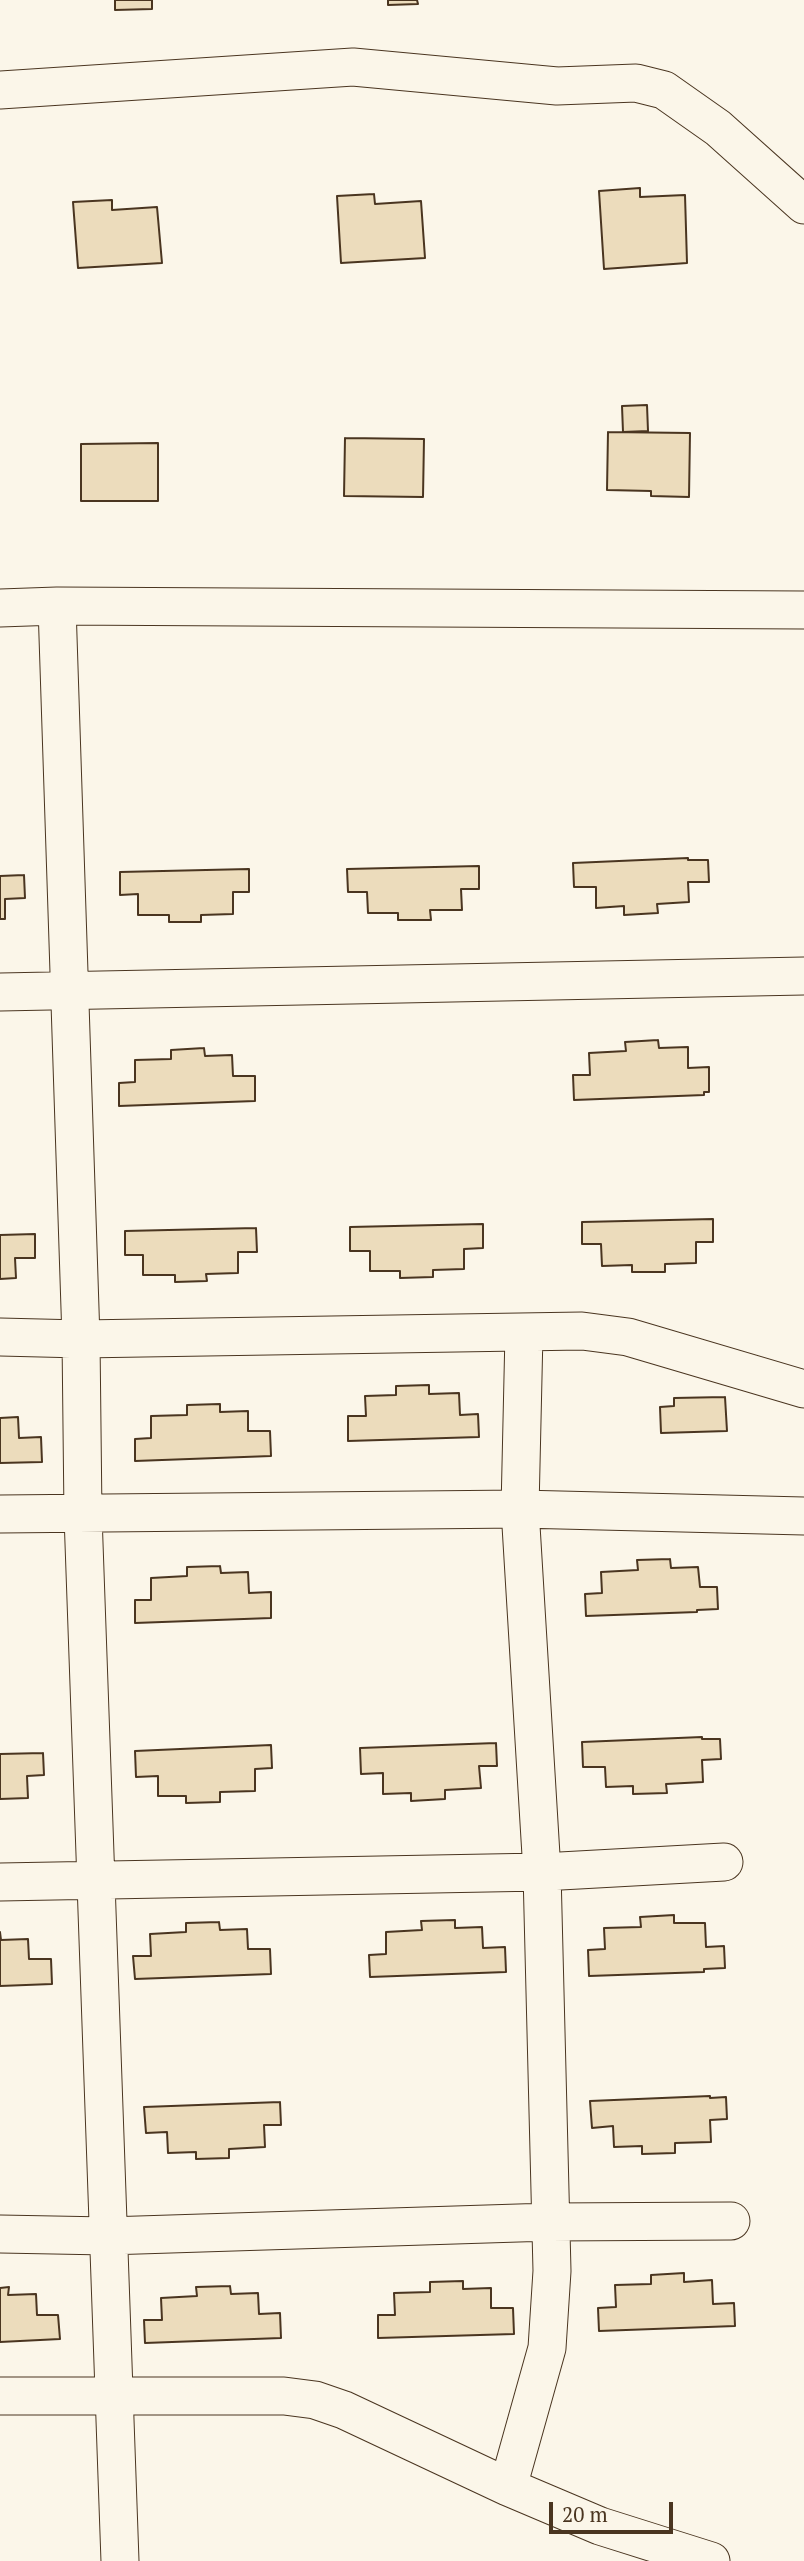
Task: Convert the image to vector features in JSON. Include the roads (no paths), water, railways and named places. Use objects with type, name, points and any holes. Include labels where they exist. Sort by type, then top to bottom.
[{"type":"street","points":[[0,90],[353,67],[556,86],[636,83],[664,90],[718,128],[804,205]]},
{"type":"street","points":[[0,608],[57,606],[804,610]]},
{"type":"street","points":[[57,606],[81,1339],[83,1515],[120,2561]]},
{"type":"street","points":[[0,992],[804,976]]},
{"type":"street","points":[[0,1337],[81,1339],[582,1331],[628,1337],[804,1389]]},
{"type":"street","points":[[508,2487],[547,2348],[552,2271],[542,1872],[520,1509],[524,1333]]},
{"type":"street","points":[[0,1514],[520,1509],[804,1516]]},
{"type":"street","points":[[0,1882],[542,1872],[724,1862]]},
{"type":"street","points":[[0,2234],[107,2236],[550,2222],[731,2221]]},
{"type":"street","points":[[0,2396],[284,2396],[315,2400],[344,2410],[508,2487],[600,2526],[711,2561]]}]
